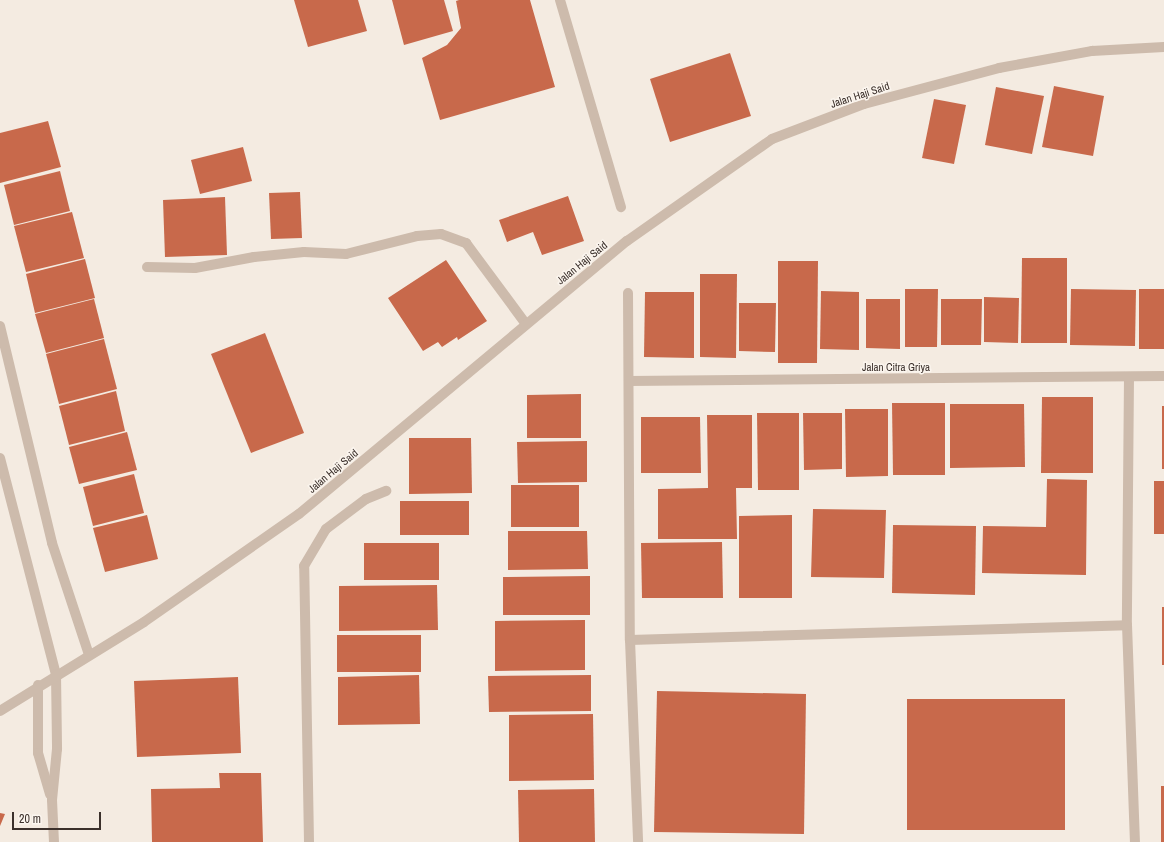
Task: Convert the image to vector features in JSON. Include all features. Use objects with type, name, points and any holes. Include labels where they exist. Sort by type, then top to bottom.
[{"type":"street","points":[[560,0],[621,207]]},
{"type":"street","name":"Jalan Haji Said","points":[[0,712],[56,674],[144,622],[299,514],[627,241],[772,139],[864,104],[1000,68],[1092,51],[1164,47]]},
{"type":"street","points":[[148,266],[195,268],[254,257],[304,252],[346,254],[417,236],[441,234],[466,243],[526,324]]},
{"type":"street","points":[[628,294],[630,640],[638,842]]},
{"type":"street","points":[[0,326],[52,543],[88,655]]},
{"type":"street","name":"Jalan Citra Griya","points":[[629,381],[1164,376]]},
{"type":"street","points":[[1129,377],[1127,625],[1135,842]]},
{"type":"street","points":[[0,458],[56,674],[57,749],[52,800],[54,842]]},
{"type":"street","points":[[309,842],[304,566],[326,529],[366,499],[386,491]]},
{"type":"street","points":[[630,640],[1127,625]]},
{"type":"street","points":[[38,686],[38,753],[52,800]]},
{"type":"building","points":[[294,0],[358,0],[367,31],[308,47]]},
{"type":"building","points":[[392,0],[444,0],[453,31],[404,45]]},
{"type":"building","points":[[530,0],[555,87],[440,120],[422,58],[447,45],[461,28],[456,1]]},
{"type":"building","points":[[730,53],[751,116],[670,142],[650,79]]},
{"type":"building","points":[[1054,86],[1104,96],[1093,156],[1042,147]]},
{"type":"building","points":[[996,87],[1044,96],[1032,154],[985,145]]},
{"type":"building","points":[[934,99],[966,105],[954,164],[922,158]]},
{"type":"building","points":[[48,121],[61,167],[0,183],[0,133]]},
{"type":"building","points":[[243,147],[252,181],[200,194],[191,160]]},
{"type":"building","points":[[60,171],[70,211],[14,225],[4,185]]},
{"type":"building","points":[[300,192],[302,238],[271,239],[269,193]]},
{"type":"building","points":[[568,196],[584,241],[542,255],[533,232],[507,242],[499,220]]},
{"type":"building","points":[[225,197],[227,255],[165,257],[163,200]]},
{"type":"building","points":[[72,212],[84,258],[26,272],[14,226]]},
{"type":"building","points":[[1022,258],[1067,258],[1067,343],[1021,343]]},
{"type":"building","points":[[85,259],[95,298],[35,313],[26,274]]},
{"type":"building","points":[[446,260],[487,321],[458,340],[457,337],[442,347],[438,342],[423,351],[388,298]]},
{"type":"building","points":[[778,261],[818,261],[817,363],[778,363]]},
{"type":"building","points":[[700,274],[737,274],[736,358],[700,357]]},
{"type":"building","points":[[905,289],[938,289],[937,347],[905,347]]},
{"type":"building","points":[[1071,289],[1136,290],[1135,346],[1070,345]]},
{"type":"building","points":[[1139,289],[1164,289],[1164,349],[1139,349]]},
{"type":"building","points":[[821,291],[859,292],[859,350],[820,349]]},
{"type":"building","points":[[645,292],[694,292],[694,358],[644,357]]},
{"type":"building","points":[[984,297],[1019,298],[1018,343],[984,342]]},
{"type":"building","points":[[94,299],[104,338],[46,353],[35,314]]},
{"type":"building","points":[[866,299],[900,299],[900,349],[866,348]]},
{"type":"building","points":[[941,299],[982,299],[981,345],[941,345]]},
{"type":"building","points":[[739,303],[776,303],[775,352],[739,351]]},
{"type":"building","points":[[265,333],[304,433],[251,453],[211,354]]},
{"type":"building","points":[[104,339],[117,389],[59,404],[46,354]]},
{"type":"building","points":[[116,391],[125,431],[69,445],[59,406]]},
{"type":"building","points":[[581,394],[581,438],[527,438],[527,395]]},
{"type":"building","points":[[1042,397],[1093,397],[1093,473],[1041,473]]},
{"type":"building","points":[[892,403],[945,403],[945,475],[893,475]]},
{"type":"building","points":[[950,404],[1024,404],[1025,467],[950,468]]},
{"type":"building","points":[[1162,406],[1164,406],[1164,469],[1162,469]]},
{"type":"building","points":[[845,409],[888,409],[888,476],[846,477]]},
{"type":"building","points":[[757,413],[799,413],[799,490],[758,490]]},
{"type":"building","points":[[803,413],[842,413],[842,469],[804,470]]},
{"type":"building","points":[[707,415],[752,415],[752,488],[736,488],[737,539],[658,539],[658,489],[708,488]]},
{"type":"building","points":[[641,417],[700,417],[701,473],[641,473]]},
{"type":"building","points":[[127,432],[137,470],[79,484],[69,447]]},
{"type":"building","points":[[409,438],[471,438],[472,493],[409,494]]},
{"type":"building","points":[[587,441],[587,482],[518,483],[517,442]]},
{"type":"building","points":[[134,474],[144,513],[93,526],[83,487]]},
{"type":"building","points":[[1047,479],[1087,480],[1086,575],[982,573],[983,526],[1046,527]]},
{"type":"building","points":[[1154,481],[1164,481],[1164,534],[1154,534]]},
{"type":"building","points":[[511,485],[579,485],[579,527],[511,527]]},
{"type":"building","points":[[400,501],[469,501],[469,535],[400,535]]},
{"type":"building","points":[[813,509],[886,510],[884,578],[811,577]]},
{"type":"building","points":[[147,515],[158,559],[105,572],[93,528]]},
{"type":"building","points":[[792,515],[792,598],[739,598],[739,516]]},
{"type":"building","points":[[893,525],[976,526],[975,595],[892,593]]},
{"type":"building","points":[[508,531],[587,531],[588,569],[508,570]]},
{"type":"building","points":[[722,542],[723,598],[642,598],[641,543]]},
{"type":"building","points":[[364,543],[439,543],[439,580],[364,580]]},
{"type":"building","points":[[590,576],[590,615],[503,615],[503,577]]},
{"type":"building","points":[[437,585],[438,630],[339,631],[339,586]]},
{"type":"building","points":[[1162,607],[1164,607],[1164,665],[1162,665]]},
{"type":"building","points":[[585,620],[585,670],[495,671],[495,621]]},
{"type":"building","points":[[337,635],[421,635],[421,672],[337,672]]},
{"type":"building","points":[[419,675],[420,724],[338,725],[338,677]]},
{"type":"building","points":[[591,675],[591,711],[489,712],[488,676]]},
{"type":"building","points":[[238,677],[241,753],[137,757],[134,681]]},
{"type":"building","points":[[657,691],[806,694],[804,834],[654,832]]},
{"type":"building","points":[[907,699],[1065,699],[1065,830],[907,830]]},
{"type":"building","points":[[593,714],[594,780],[509,781],[509,715]]},
{"type":"building","points":[[219,773],[261,773],[263,842],[152,842],[151,789],[220,788]]},
{"type":"building","points":[[1161,786],[1164,786],[1164,842],[1161,842]]},
{"type":"building","points":[[594,789],[595,842],[519,842],[518,790]]},
{"type":"building","points":[[0,813],[5,814],[0,826]]}]
